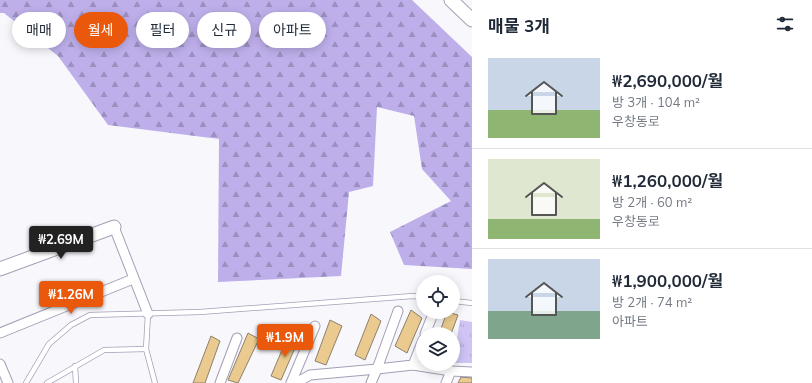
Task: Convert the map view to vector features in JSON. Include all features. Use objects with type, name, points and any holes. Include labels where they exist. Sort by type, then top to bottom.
[{"type":"main road","points":[[451,0],[472,20]]},
{"type":"main road","points":[[0,269],[114,228]]},
{"type":"street","points":[[114,228],[148,314]]},
{"type":"street","points":[[0,333],[133,279]]},
{"type":"street","points":[[371,383],[398,311]]},
{"type":"street","points":[[291,383],[315,326]]},
{"type":"street","points":[[220,383],[237,338]]},
{"type":"street","points":[[413,365],[416,358]]},
{"type":"street","points":[[0,364],[8,383]]},
{"type":"street","points":[[296,383],[310,375],[416,365]]},
{"type":"street","points":[[446,383],[451,371],[472,372]]},
{"type":"lane","points":[[26,383],[49,344],[71,325],[90,315],[200,312],[416,296]]},
{"type":"lane","points":[[460,302],[472,303]]},
{"type":"lane","points":[[148,314],[146,349],[155,383]]},
{"type":"lane","points":[[46,383],[104,350],[146,349]]},
{"type":"lane","points":[[75,366],[76,383]]},
{"type":"green space","points":[[0,0],[412,0],[472,57],[472,269],[404,265],[390,232],[451,201],[422,169],[414,116],[377,107],[373,186],[349,192],[341,276],[218,282],[219,139],[108,125],[58,56],[48,48],[66,48],[66,12],[12,12],[12,19],[4,13],[0,13]]},
{"type":"green space","points":[[460,320],[472,322],[472,363],[460,363]]},
{"type":"building","points":[[411,310],[416,314],[416,319],[422,319],[418,327],[416,327],[416,332],[407,353],[395,346]]},
{"type":"building","points":[[371,314],[381,321],[365,360],[355,355]]},
{"type":"building","points":[[444,319],[457,319],[454,327],[442,327]]},
{"type":"building","points":[[330,320],[342,326],[326,365],[315,361]]},
{"type":"building","points":[[248,333],[259,339],[238,383],[228,380]]},
{"type":"building","points":[[211,336],[220,341],[205,383],[193,383]]},
{"type":"building","points":[[288,336],[298,341],[281,380],[271,376]]},
{"type":"building","points":[[461,377],[472,378],[472,383],[458,383]]}]
